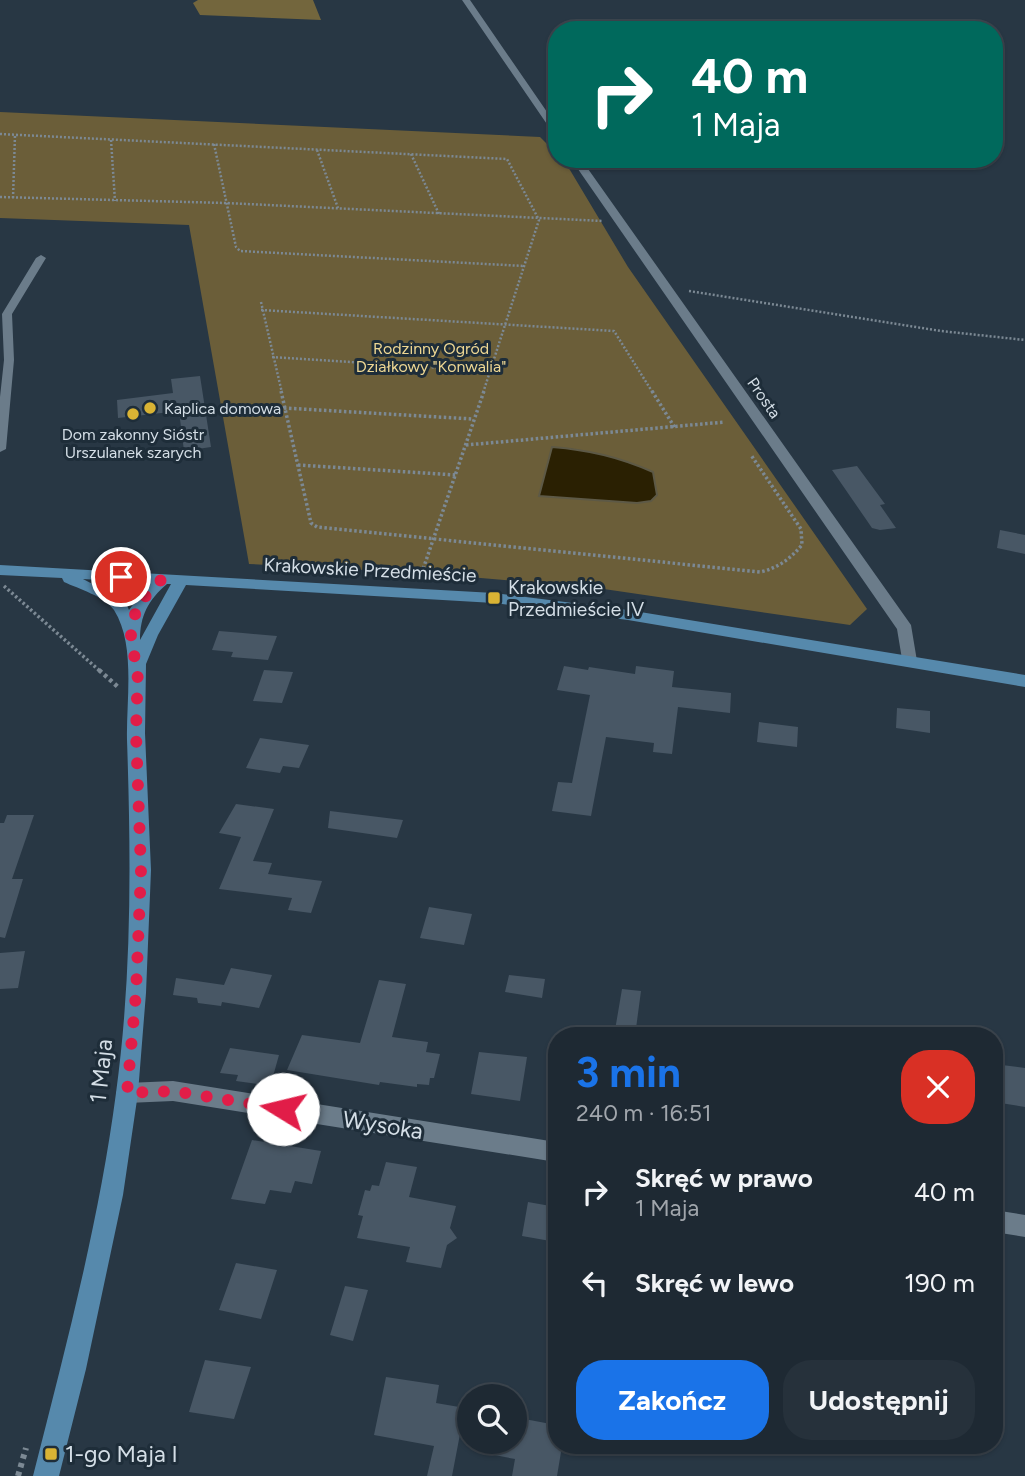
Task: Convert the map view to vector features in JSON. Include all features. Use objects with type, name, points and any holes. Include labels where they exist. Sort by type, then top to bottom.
[{"type":"main road","name":"Krakowskie Przedmieście","points":[[0,570],[494,598],[641,617],[1025,681]]},
{"type":"main road","name":"1 Maja","points":[[57,574],[102,594],[119,605],[131,629],[131,649],[138,664]]},
{"type":"main road","points":[[131,629],[138,604],[162,579]]},
{"type":"main road","name":"1 Maja","points":[[46,1476],[73,1369],[111,1195],[127,1093],[136,993],[141,870],[136,733],[138,664],[150,635],[181,580]]},
{"type":"street","points":[[466,0],[548,119]]},
{"type":"street","name":"Prosta","points":[[582,168],[905,629],[909,661]]},
{"type":"street","name":"Wysoka","points":[[127,1093],[173,1091],[548,1151]]},
{"type":"street","points":[[1003,1222],[1025,1226]]},
{"type":"lane","points":[[0,449],[9,360],[7,314],[41,258]]},
{"type":"path","points":[[0,134],[507,159],[539,220],[507,324],[422,573]]},
{"type":"path","points":[[13,198],[15,135]]},
{"type":"path","points":[[111,139],[115,201]]},
{"type":"path","points":[[214,144],[236,247],[240,251],[524,266]]},
{"type":"path","points":[[317,149],[338,208]]},
{"type":"path","points":[[411,154],[439,214]]},
{"type":"path","points":[[0,197],[226,203],[599,221]]},
{"type":"path","points":[[667,291],[723,295],[842,312],[961,335],[1025,340]]},
{"type":"path","points":[[261,302],[311,523],[317,527],[760,572],[782,566],[802,545],[801,529],[751,456]]},
{"type":"path","points":[[261,310],[614,331],[675,428]]},
{"type":"path","points":[[272,357],[490,371]]},
{"type":"path","points":[[284,408],[473,419]]},
{"type":"path","points":[[466,446],[725,422]]},
{"type":"path","points":[[298,465],[456,475]]},
{"type":"path","points":[[0,585],[5,586],[121,689],[121,699]]},
{"type":"path","points":[[18,1476],[29,1436]]},
{"type":"green space","name":"Rodzinny Ogród Działkowy \"Konwalia\"","points":[[0,112],[540,137],[548,145],[548,168],[569,168],[628,267],[867,609],[850,625],[597,588],[422,573],[249,564],[189,225],[0,218]]},
{"type":"shaded area","points":[[198,0],[313,0],[321,20],[200,15],[193,3]]},
{"type":"shaded area","points":[[552,447],[604,455],[653,472],[657,495],[651,501],[637,503],[539,496]]},
{"type":"building","name":"Dom zakonny Sióstr Urszulanek szarych","points":[[200,376],[211,447],[184,451],[179,411],[118,418],[117,400],[173,393],[171,379]]},
{"type":"building","points":[[857,466],[885,504],[880,505],[896,528],[872,528],[832,470]]},
{"type":"building","points":[[1000,530],[1025,535],[1025,554],[997,548]]},
{"type":"building","points":[[219,631],[277,636],[268,660],[231,657],[233,652],[212,650]]},
{"type":"building","points":[[564,666],[635,674],[636,666],[674,671],[672,687],[731,693],[730,713],[678,707],[672,754],[653,752],[654,743],[606,737],[591,816],[552,811],[558,782],[572,783],[590,695],[557,690]]},
{"type":"building","points":[[264,670],[293,672],[282,703],[253,701]]},
{"type":"building","points":[[897,708],[930,711],[930,733],[896,728]]},
{"type":"building","points":[[759,722],[798,727],[797,747],[757,742]]},
{"type":"building","points":[[260,738],[309,745],[299,768],[283,766],[280,773],[246,768]]},
{"type":"building","points":[[236,804],[274,809],[253,861],[272,863],[268,874],[322,881],[311,913],[288,910],[292,898],[219,889],[241,837],[219,833]]},
{"type":"building","points":[[330,811],[403,820],[397,838],[328,828]]},
{"type":"building","points":[[7,815],[34,815],[12,879],[23,879],[5,938],[0,937],[0,823],[4,823]]},
{"type":"building","points":[[429,907],[472,914],[464,945],[420,938]]},
{"type":"building","points":[[25,951],[18,988],[0,989],[0,953]]},
{"type":"building","points":[[231,968],[272,975],[259,1008],[222,1002],[221,1006],[198,1003],[197,998],[173,995],[176,978],[224,985]]},
{"type":"building","points":[[509,975],[545,979],[542,998],[505,992]]},
{"type":"building","points":[[379,980],[406,984],[392,1037],[428,1042],[426,1052],[440,1054],[434,1078],[430,1078],[429,1085],[417,1084],[417,1087],[380,1082],[379,1085],[287,1070],[302,1035],[360,1043]]},
{"type":"building","points":[[622,989],[641,991],[636,1027],[616,1027]]},
{"type":"building","points":[[230,1048],[279,1055],[272,1080],[266,1080],[264,1085],[236,1081],[238,1075],[220,1073]]},
{"type":"building","points":[[479,1052],[527,1057],[520,1101],[471,1094]]},
{"type":"building","points":[[1003,1065],[1025,1068],[1025,1107],[1003,1103]]},
{"type":"building","points":[[252,1140],[321,1151],[312,1184],[295,1181],[291,1193],[270,1190],[265,1204],[231,1199]]},
{"type":"building","points":[[386,1162],[417,1167],[409,1197],[456,1206],[450,1228],[457,1238],[447,1245],[441,1268],[406,1262],[410,1247],[357,1238],[363,1216],[358,1215],[365,1190],[370,1191],[372,1185],[379,1186]]},
{"type":"building","points":[[528,1202],[548,1206],[548,1241],[522,1236]]},
{"type":"building","points":[[236,1263],[277,1270],[261,1319],[219,1310]]},
{"type":"building","points":[[345,1286],[368,1290],[353,1341],[330,1335]]},
{"type":"building","points":[[205,1360],[251,1367],[234,1419],[189,1412]]},
{"type":"building","points":[[386,1377],[439,1385],[436,1403],[457,1407],[457,1450],[452,1476],[427,1476],[434,1446],[374,1435]]},
{"type":"building","points":[[527,1419],[548,1423],[548,1454],[561,1454],[557,1476],[512,1476],[515,1459],[489,1454],[527,1454]]},
{"type":"place","name":"Kaplica domowa","points":[[150,408]]},
{"type":"place","name":"Dom zakonny Sióstr Urszulanek szarych","points":[[133,414]]},
{"type":"place","name":"Krakowskie Przedmieście IV","points":[[494,598]]},
{"type":"place","name":"1-go Maja I","points":[[51,1454]]},
{"type":"route","points":[[121,577],[162,579],[138,604],[131,629],[131,649],[138,664],[136,733],[141,870],[136,993],[127,1093],[173,1091],[283,1109]]}]
